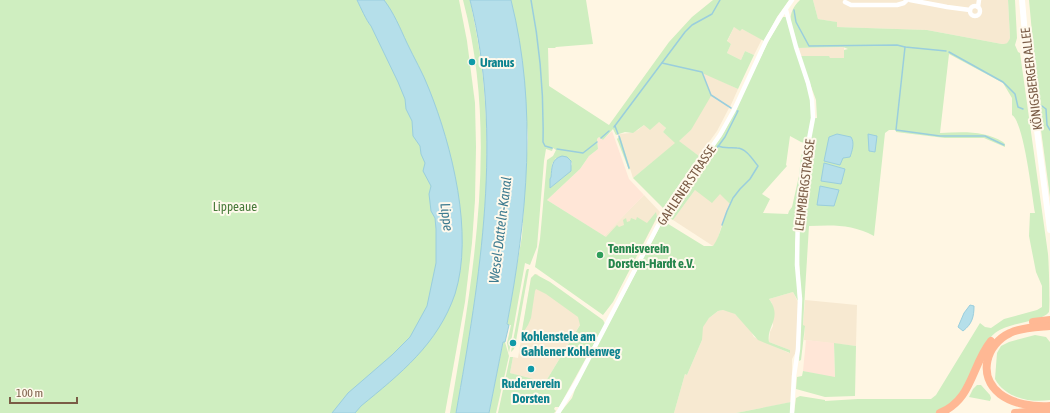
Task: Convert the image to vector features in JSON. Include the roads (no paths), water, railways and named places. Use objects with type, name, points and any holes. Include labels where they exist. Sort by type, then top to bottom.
[{"type":"highway","points":[[940,413],[954,405],[964,395],[986,348],[995,336],[1006,329],[1024,324],[1046,321],[1050,313]]},
{"type":"highway","points":[[1050,326],[1010,332],[998,340],[994,345],[990,351],[987,362],[991,384],[998,393],[1011,400],[1028,405],[1050,406]]},
{"type":"highway","points":[[1016,413],[1050,410]]},
{"type":"main road","name":"KÖNIGSBERGER ALLEE","points":[[1022,0],[1026,46],[1050,230]]},
{"type":"street","name":"GAHLENER STRASSE","points":[[558,413],[583,369],[664,214],[720,135],[734,110],[766,41],[792,0]]},
{"type":"street","points":[[845,2],[851,5],[876,3],[897,5],[908,0],[970,10],[972,7],[978,7]]},
{"type":"street","points":[[942,6],[943,0]]},
{"type":"street","points":[[970,10],[972,15],[977,15],[980,12],[978,7],[979,0]]},
{"type":"street","name":"LEHMBERGSTRASSE","points":[[786,10],[796,48],[808,83],[812,100],[813,118],[798,208],[797,265],[800,299],[798,349],[794,376],[792,410]]},
{"type":"water","name":"Lippe","points":[[357,0],[384,0],[397,21],[427,83],[438,112],[458,190],[462,245],[460,270],[455,294],[448,312],[428,343],[403,370],[361,406],[355,413],[332,413],[348,393],[392,355],[410,337],[427,306],[436,263],[435,218],[431,211],[429,194],[431,186],[423,171],[425,163],[421,154],[420,146],[413,136],[412,121],[406,109],[405,99],[398,82]]},
{"type":"water","name":"Wesel-Datteln-Kanal","points":[[470,0],[511,0],[525,81],[527,122],[527,162],[520,244],[507,324],[509,325],[505,342],[503,342],[489,413],[456,413],[480,259],[485,207],[487,155],[486,103],[480,51]]},
{"type":"water","points":[[837,134],[851,137],[853,142],[850,157],[843,158],[840,165],[824,161],[829,137]]},
{"type":"water","points":[[868,134],[877,136],[875,152],[869,151]]},
{"type":"water","points":[[558,157],[567,157],[571,161],[571,171],[550,188],[553,164]]},
{"type":"water","points":[[824,163],[845,169],[841,184],[821,181]]},
{"type":"water","points":[[820,186],[839,190],[834,206],[817,205]]},
{"type":"water","points":[[970,305],[974,306],[974,314],[969,326],[963,331],[958,327],[964,313]]},
{"type":"waterway","points":[[531,0],[541,71],[543,142],[545,146],[552,148]]},
{"type":"waterway","points":[[614,127],[685,32],[692,25],[712,14],[720,0]]},
{"type":"waterway","points":[[794,10],[796,22],[809,46],[897,45],[946,51]]},
{"type":"waterway","points":[[905,47],[896,130],[940,136],[985,136],[1004,145]]},
{"type":"waterway","points":[[949,52],[1003,82],[1015,94],[1018,107],[1023,109]]},
{"type":"waterway","points":[[662,63],[702,72],[711,95],[731,108]]},
{"type":"waterway","points":[[1042,106],[1046,109],[1047,125],[1050,130]]},
{"type":"waterway","points":[[669,213],[725,137],[737,111]]},
{"type":"waterway","points":[[615,126],[618,134]]},
{"type":"waterway","points":[[601,138],[609,131]]},
{"type":"waterway","points":[[619,136],[629,168]]},
{"type":"waterway","points":[[557,149],[583,153],[597,142]]},
{"type":"waterway","points":[[718,146],[743,150],[758,166],[750,179],[733,198],[722,225]]},
{"type":"place","name":"Uranus","points":[[472,62]]},
{"type":"place","name":"Tennisverein Dorsten-Hardt e.V.","points":[[600,255]]},
{"type":"place","name":"Kohlenstele am Gahlener Kohlenweg","points":[[513,343]]},
{"type":"place","name":"Ruderverein Dorsten","points":[[531,369]]},
{"type":"park label","name":"Lippeaue","points":[[235,206]]}]
